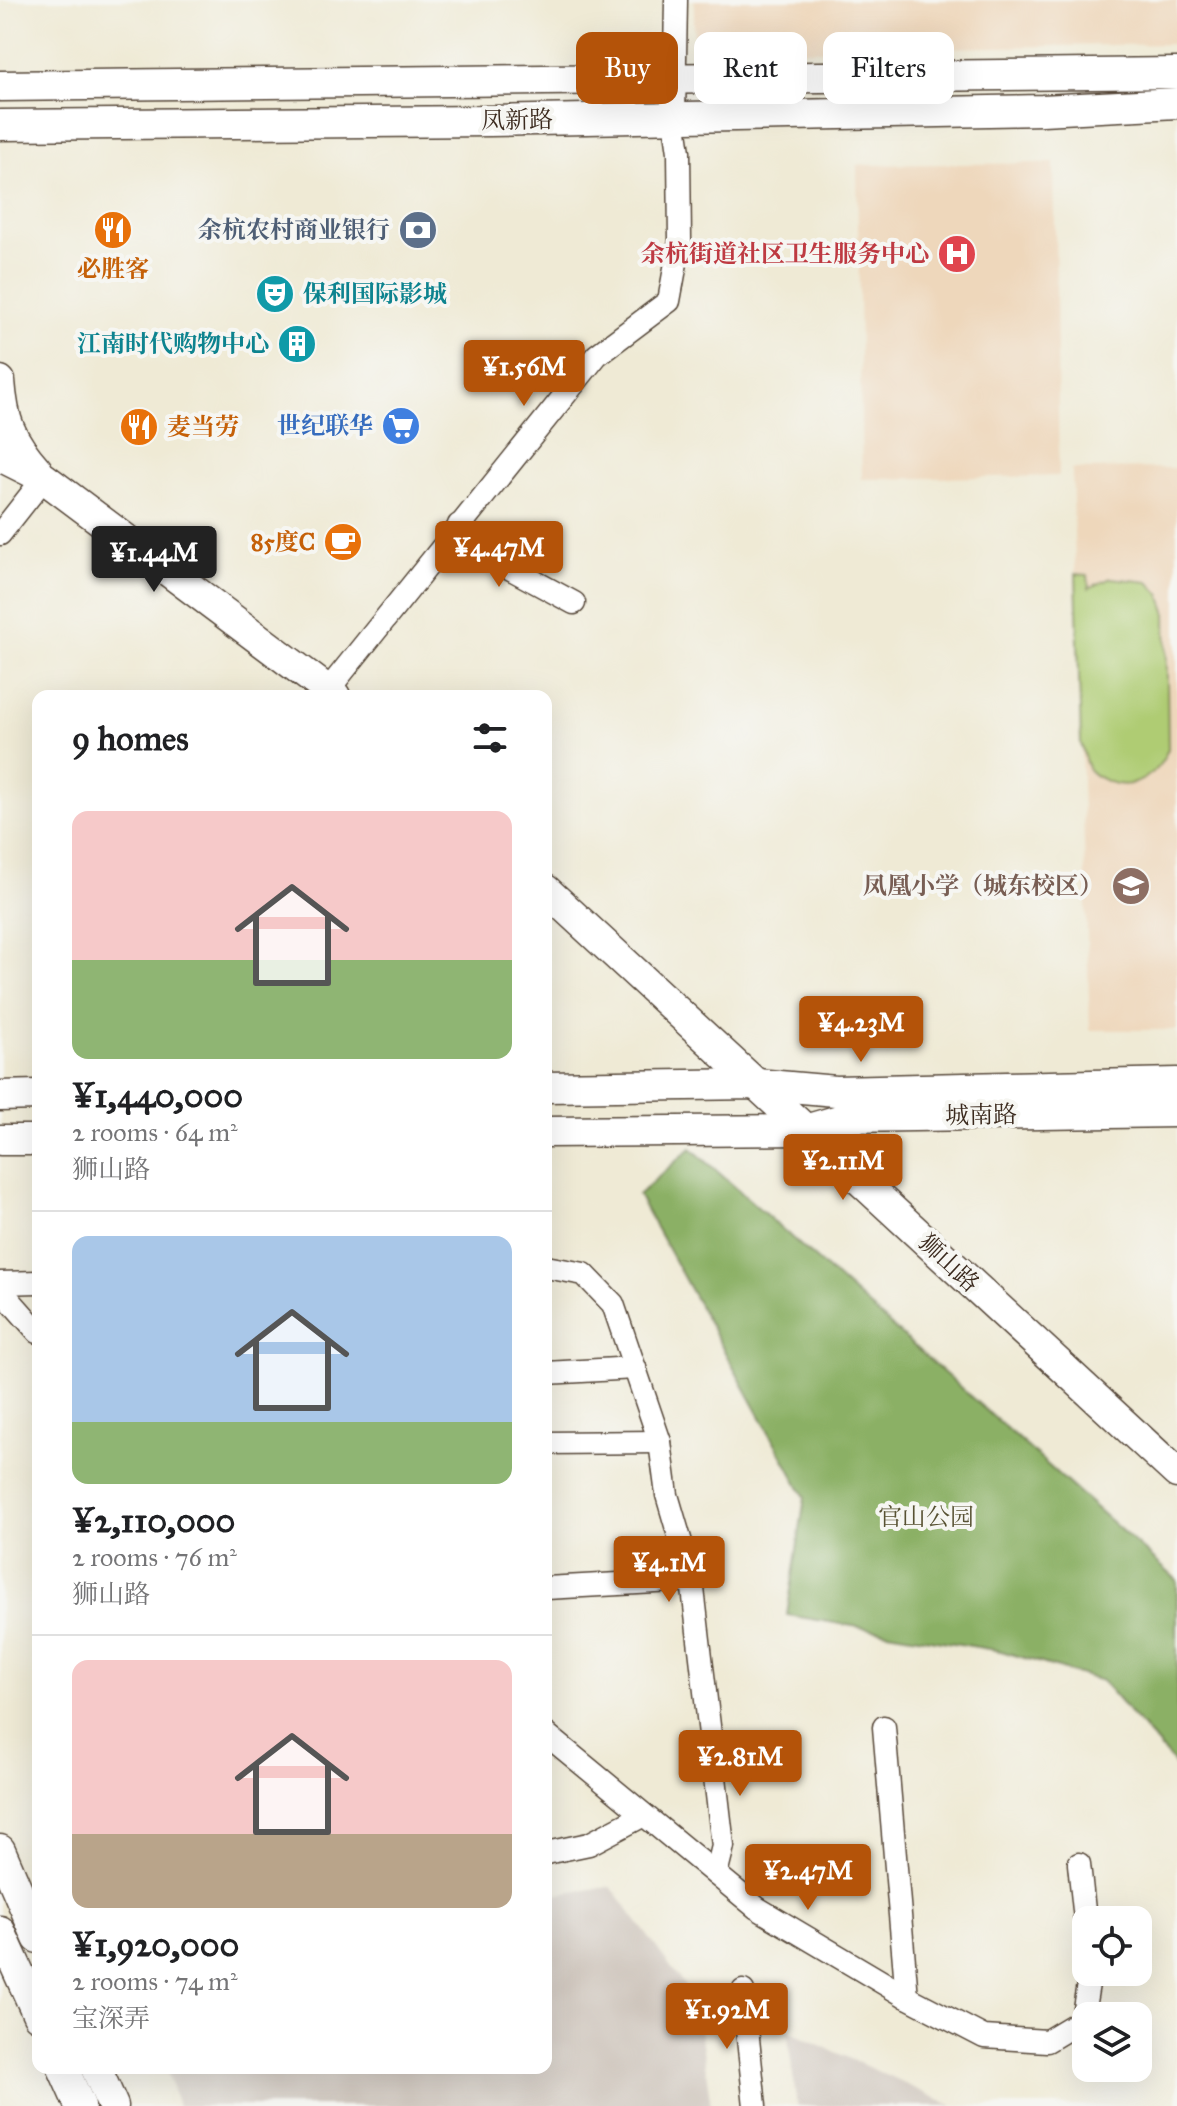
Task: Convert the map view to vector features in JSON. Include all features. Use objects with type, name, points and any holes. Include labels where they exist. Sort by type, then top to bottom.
[{"type":"main road","name":"凤新路","points":[[678,81],[1177,73]]},
{"type":"main road","name":"凤新路","points":[[0,86],[576,82]]},
{"type":"main road","name":"凤新路","points":[[0,125],[674,117],[1042,110],[1177,103]]},
{"type":"main road","points":[[0,381],[2,418],[21,452],[44,478]]},
{"type":"main road","points":[[0,456],[44,478],[327,690]]},
{"type":"main road","name":"狮山路","points":[[552,896],[1177,1473]]},
{"type":"main road","name":"城南路","points":[[552,1087],[756,1084],[836,1091],[1177,1083]]},
{"type":"main road","points":[[0,1096],[32,1095]]},
{"type":"main road","name":"城南路","points":[[552,1132],[805,1130],[850,1117],[1177,1112]]},
{"type":"main road","points":[[0,1140],[32,1140]]},
{"type":"main road","points":[[0,1850],[32,1927]]},
{"type":"main road","points":[[3,1952],[32,2004]]},
{"type":"main road","points":[[66,2074],[80,2106]]},
{"type":"main road","points":[[99,2074],[113,2106]]},
{"type":"street","points":[[676,0],[676,32]]},
{"type":"street","points":[[333,690],[459,525],[597,355],[669,301],[680,241],[679,152],[674,104]]},
{"type":"street","points":[[0,534],[44,478]]},
{"type":"street","points":[[459,525],[502,564],[574,603]]},
{"type":"street","points":[[552,1268],[584,1274],[613,1304],[660,1442],[667,1495],[692,1580],[723,1846],[716,1874]]},
{"type":"street","points":[[0,1283],[32,1282]]},
{"type":"street","points":[[0,1289],[32,1325]]},
{"type":"street","points":[[552,1373],[635,1368]]},
{"type":"street","points":[[552,1443],[660,1442]]},
{"type":"street","points":[[552,1588],[692,1580]]},
{"type":"street","points":[[884,1727],[907,1997]]},
{"type":"street","points":[[552,1739],[757,1908],[907,1997],[984,2037],[1047,2041],[1082,2020],[1088,1986]]},
{"type":"street","points":[[552,1852],[589,1844],[642,1816]]},
{"type":"street","points":[[1079,1864],[1084,1906]]},
{"type":"street","points":[[3,1952],[32,1943]]},
{"type":"street","points":[[743,1991],[753,2106]]},
{"type":"shaded area","points":[[694,0],[1177,0],[1177,44],[954,48],[954,32],[823,32],[823,50],[807,50],[807,32],[694,32]]},
{"type":"shaded area","name":"余杭街道社区卫生服务中心","points":[[1054,163],[1059,476],[862,479],[857,165]]},
{"type":"shaded area","name":"凤凰小学（城东校区）","points":[[1177,468],[1177,1030],[1090,1030],[1072,469]]},
{"type":"shaded area","points":[[611,1886],[696,2001],[711,2106],[178,2106],[168,2074],[552,2074],[552,1895]]},
{"type":"shaded area","points":[[787,2030],[953,2106],[797,2106]]},
{"type":"green space","points":[[1076,574],[1088,575],[1089,588],[1111,578],[1149,582],[1160,594],[1166,611],[1168,749],[1159,766],[1137,782],[1109,782],[1092,773],[1085,759],[1081,743]]},
{"type":"green space","name":"官山公园","points":[[691,1148],[1177,1580],[1177,1767],[1102,1681],[1001,1651],[787,1615],[805,1497],[638,1195]]},
{"type":"place","name":"必胜客","points":[[113,230]]},
{"type":"place","name":"余杭农村商业银行","points":[[418,230]]},
{"type":"place","name":"余杭街道社区卫生服务中心","points":[[957,254]]},
{"type":"place","name":"保利国际影城","points":[[275,294]]},
{"type":"place","name":"江南时代购物中心","points":[[297,344]]},
{"type":"place","name":"世纪联华","points":[[401,426]]},
{"type":"place","name":"麦当劳","points":[[139,427]]},
{"type":"place","name":"85度C","points":[[343,542]]},
{"type":"place","name":"凤凰小学（城东校区）","points":[[1131,886]]}]
